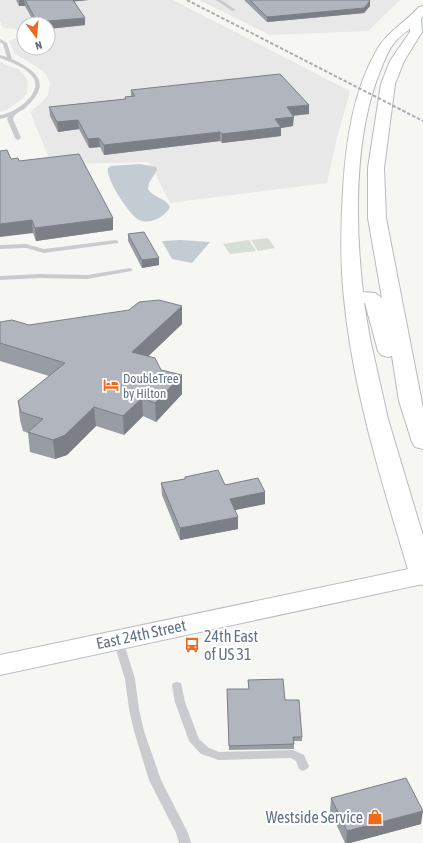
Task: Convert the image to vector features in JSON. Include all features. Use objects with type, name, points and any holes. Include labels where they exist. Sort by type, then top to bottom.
[{"type":"main road","points":[[419,15],[401,28],[385,47],[375,69],[360,114],[352,166],[350,258],[353,298],[380,432],[423,576]]},
{"type":"main road","points":[[419,15],[416,32],[397,61],[388,84],[376,168],[377,218],[410,401],[423,442]]},
{"type":"main road","points":[[353,298],[368,297],[374,300],[397,389],[410,401]]},
{"type":"main road","name":"East 24th Street","points":[[0,665],[423,576]]},
{"type":"lane","points":[[218,0],[234,10]]},
{"type":"lane","points":[[0,40],[5,43],[10,59]]},
{"type":"lane","points":[[0,56],[10,59],[28,70],[38,84],[36,94],[11,116],[0,117]]},
{"type":"lane","points":[[0,62],[10,59]]},
{"type":"lane","points":[[11,116],[10,119],[18,138]]},
{"type":"lane","points":[[0,247],[26,246],[44,251],[116,242]]},
{"type":"lane","points":[[0,278],[39,276],[88,277],[130,270]]},
{"type":"lane","points":[[118,640],[130,680],[139,731],[155,780],[182,833],[185,843]]},
{"type":"lane","points":[[177,686],[180,702],[194,741],[204,751],[219,756],[293,754],[300,758],[303,766]]},
{"type":"shaded area","points":[[0,0],[173,0],[350,91],[337,138],[327,183],[170,203],[149,162],[52,165],[30,112],[48,95],[50,83],[46,74],[18,56],[56,56],[56,16],[16,16],[16,30],[3,28],[0,21]]},
{"type":"shaded area","points":[[199,0],[400,0],[368,31],[270,35]]},
{"type":"shaded area","points":[[16,38],[16,55],[15,54],[9,41]]},
{"type":"shaded area","points":[[0,61],[18,69],[28,81],[27,93],[22,99],[7,110],[0,112]]},
{"type":"shaded area","points":[[140,164],[156,167],[157,170],[149,183],[148,189],[150,192],[165,201],[170,207],[165,214],[152,221],[139,220],[130,212],[114,188],[108,173],[108,168],[111,166]]},
{"type":"shaded area","points":[[268,238],[275,248],[258,251],[251,240]]},
{"type":"shaded area","points":[[181,240],[210,242],[192,263],[172,259],[162,241]]},
{"type":"shaded area","points":[[249,240],[256,251],[230,254],[223,244]]},
{"type":"building","points":[[25,0],[73,0],[85,18],[56,20],[56,16],[34,16]]},
{"type":"building","points":[[250,0],[370,1],[364,8],[267,17]]},
{"type":"building","points":[[280,74],[309,105],[287,107],[294,117],[275,119],[281,127],[104,145],[99,138],[88,139],[78,120],[57,122],[49,107],[126,99],[125,97],[135,96],[131,90]]},
{"type":"building","points":[[7,150],[11,159],[18,158],[19,161],[79,154],[113,218],[35,228],[32,220],[0,224],[0,151]]},
{"type":"building","points":[[144,232],[159,258],[142,260],[128,234]]},
{"type":"building","name":"DoubleTree by Hilton","points":[[159,300],[182,306],[132,352],[155,358],[161,370],[182,375],[155,403],[142,398],[123,416],[94,407],[65,435],[53,440],[28,432],[43,419],[21,412],[18,401],[65,363],[0,343],[0,322],[12,320],[29,325],[129,310],[139,302]]},
{"type":"building","points":[[218,470],[225,485],[258,478],[265,492],[230,499],[238,517],[180,528],[161,483],[185,479],[185,477]]},
{"type":"building","points":[[283,679],[285,700],[299,700],[302,737],[293,737],[294,744],[229,746],[227,689],[249,689],[248,680]]},
{"type":"building","points":[[406,778],[423,811],[347,831],[331,798]]},
{"type":"railway","points":[[187,0],[423,121]]},
{"type":"place","name":"DoubleTree by Hilton","points":[[111,385]]},
{"type":"place","name":"24th East of US 31","points":[[192,645]]},
{"type":"place","name":"Westside Service","points":[[375,817]]}]
